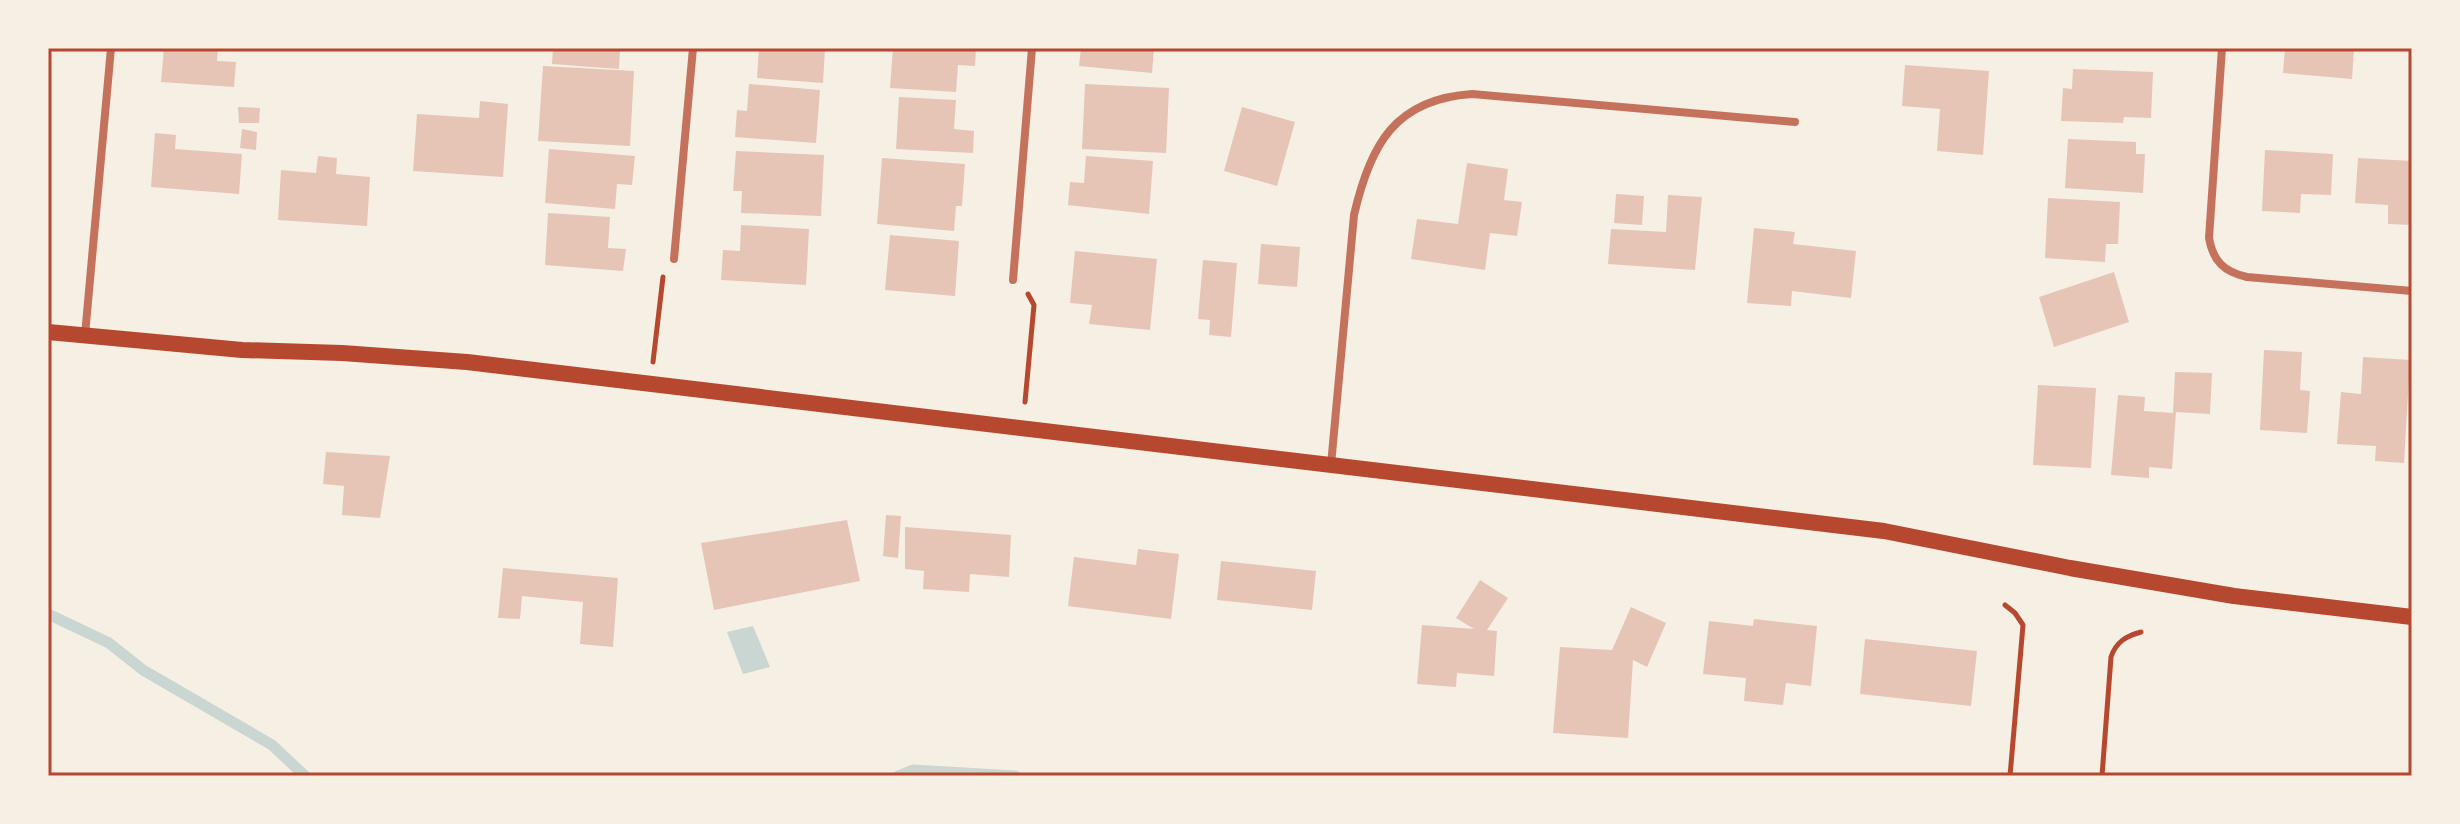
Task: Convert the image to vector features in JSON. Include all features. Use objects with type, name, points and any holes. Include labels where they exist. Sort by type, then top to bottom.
[{"type":"main road","points":[[48,332],[242,350],[424,358],[1884,531],[2070,568],[2234,596],[2412,617]]},
{"type":"street","points":[[84,335],[111,48]]},
{"type":"street","points":[[674,259],[693,48]]},
{"type":"street","points":[[1013,280],[1032,48]]},
{"type":"street","points":[[2222,48],[2208,255],[2231,273],[2247,277],[2412,291]]},
{"type":"street","points":[[1331,466],[1354,215],[1360,188],[1374,155],[1393,125],[1421,104],[1444,96],[1472,94],[1795,122]]},
{"type":"path","points":[[652,383],[662,278],[674,259]]},
{"type":"path","points":[[1013,280],[1025,288],[1034,305],[1023,428]]},
{"type":"path","points":[[2005,605],[2023,625],[2010,776]]},
{"type":"path","points":[[2102,776],[2111,657],[2114,648],[2123,639],[2141,632]]},
{"type":"shaded area","points":[[753,626],[770,667],[743,674],[727,632]]},
{"type":"building","points":[[164,48],[218,48],[217,61],[236,62],[234,87],[161,82]]},
{"type":"building","points":[[553,48],[620,48],[619,69],[552,64]]},
{"type":"building","points":[[759,48],[825,48],[823,83],[757,78]]},
{"type":"building","points":[[893,48],[976,48],[975,66],[958,65],[956,92],[890,88]]},
{"type":"building","points":[[1081,48],[1154,48],[1152,73],[1079,66]]},
{"type":"building","points":[[2285,48],[2354,48],[2352,79],[2283,73]]},
{"type":"building","points":[[1905,65],[1989,71],[1983,155],[1937,151],[1940,109],[1902,106]]},
{"type":"building","points":[[543,66],[634,71],[630,146],[538,141]]},
{"type":"building","points":[[2073,69],[2153,72],[2151,118],[2124,117],[2123,123],[2061,121],[2063,88],[2072,89]]},
{"type":"building","points":[[749,84],[820,90],[816,143],[735,137],[737,110],[747,111]]},
{"type":"building","points":[[1085,84],[1169,88],[1166,153],[1082,149]]},
{"type":"building","points":[[899,97],[956,100],[954,129],[974,131],[973,153],[896,149]]},
{"type":"building","points":[[480,101],[508,104],[503,177],[413,171],[417,114],[479,118]]},
{"type":"building","points":[[238,107],[260,108],[259,123],[239,123]]},
{"type":"building","points":[[1242,107],[1295,122],[1277,186],[1224,171]]},
{"type":"building","points":[[242,129],[257,132],[256,150],[240,148]]},
{"type":"building","points":[[155,133],[176,135],[175,149],[242,154],[239,194],[151,187]]},
{"type":"building","points":[[2068,139],[2136,142],[2136,154],[2145,154],[2143,193],[2065,188]]},
{"type":"building","points":[[549,149],[635,156],[632,185],[617,184],[615,209],[545,203]]},
{"type":"building","points":[[2265,150],[2333,154],[2331,195],[2301,194],[2300,213],[2262,211]]},
{"type":"building","points":[[736,151],[824,155],[821,216],[741,213],[742,191],[733,191]]},
{"type":"building","points":[[318,156],[337,158],[336,174],[370,177],[367,226],[278,220],[281,170],[316,173]]},
{"type":"building","points":[[1086,156],[1153,161],[1149,214],[1068,205],[1070,182],[1084,183]]},
{"type":"building","points":[[882,158],[965,164],[962,206],[956,206],[954,231],[877,224]]},
{"type":"building","points":[[2358,158],[2412,161],[2412,225],[2388,224],[2388,205],[2355,203]]},
{"type":"building","points":[[1467,163],[1508,169],[1504,200],[1522,202],[1517,236],[1490,233],[1485,270],[1411,259],[1417,219],[1458,224]]},
{"type":"building","points":[[1616,194],[1644,196],[1642,225],[1614,223]]},
{"type":"building","points":[[1668,195],[1702,197],[1695,270],[1608,264],[1611,229],[1666,232]]},
{"type":"building","points":[[2048,198],[2120,202],[2118,244],[2106,244],[2105,262],[2045,258]]},
{"type":"building","points":[[548,213],[610,217],[608,248],[626,249],[623,271],[545,265]]},
{"type":"building","points":[[741,225],[809,229],[806,285],[721,280],[723,250],[740,251]]},
{"type":"building","points":[[1754,228],[1795,232],[1793,244],[1856,251],[1851,298],[1792,291],[1791,306],[1747,303]]},
{"type":"building","points":[[890,235],[959,241],[955,296],[885,290]]},
{"type":"building","points":[[1261,244],[1300,247],[1297,287],[1258,284]]},
{"type":"building","points":[[1075,251],[1157,259],[1150,330],[1089,324],[1092,305],[1070,303]]},
{"type":"building","points":[[1203,260],[1237,263],[1231,337],[1209,335],[1210,320],[1198,319]]},
{"type":"building","points":[[2114,272],[2129,322],[2054,347],[2039,297]]},
{"type":"building","points":[[2264,350],[2302,352],[2300,390],[2310,391],[2307,433],[2260,430]]},
{"type":"building","points":[[2363,357],[2410,360],[2404,463],[2375,461],[2376,446],[2337,444],[2341,392],[2361,394]]},
{"type":"building","points":[[2175,372],[2212,373],[2210,414],[2176,412],[2172,469],[2149,467],[2149,478],[2111,475],[2118,395],[2145,397],[2144,411],[2173,413]]},
{"type":"building","points":[[2038,385],[2096,388],[2091,468],[2033,465]]},
{"type":"building","points":[[326,452],[390,456],[380,518],[342,515],[344,486],[323,484]]},
{"type":"building","points":[[886,515],[901,516],[898,558],[883,556]]},
{"type":"building","points":[[847,520],[860,581],[714,610],[701,543]]},
{"type":"building","points":[[905,527],[1011,535],[1009,577],[970,574],[969,592],[923,589],[924,571],[905,569]]},
{"type":"building","points":[[1138,549],[1179,554],[1171,619],[1068,606],[1074,557],[1136,565]]},
{"type":"building","points":[[1221,561],[1316,571],[1312,610],[1217,600]]},
{"type":"building","points":[[503,568],[618,578],[613,647],[580,644],[583,602],[522,596],[520,619],[498,618]]},
{"type":"building","points":[[1480,580],[1508,598],[1487,630],[1497,631],[1494,676],[1457,673],[1456,687],[1417,684],[1422,625],[1474,629],[1456,618]]},
{"type":"building","points":[[1631,607],[1666,623],[1647,667],[1633,660],[1628,738],[1553,733],[1560,647],[1612,650]]},
{"type":"building","points":[[1754,619],[1817,626],[1811,686],[1786,683],[1783,705],[1744,701],[1746,678],[1703,674],[1709,621],[1753,626]]},
{"type":"building","points":[[1865,639],[1977,651],[1971,706],[1860,694]]},
{"type":"waterway","points":[[48,614],[109,643],[143,670],[272,745],[305,776]]},
{"type":"waterway","points":[[898,776],[913,770],[1015,776]]}]
